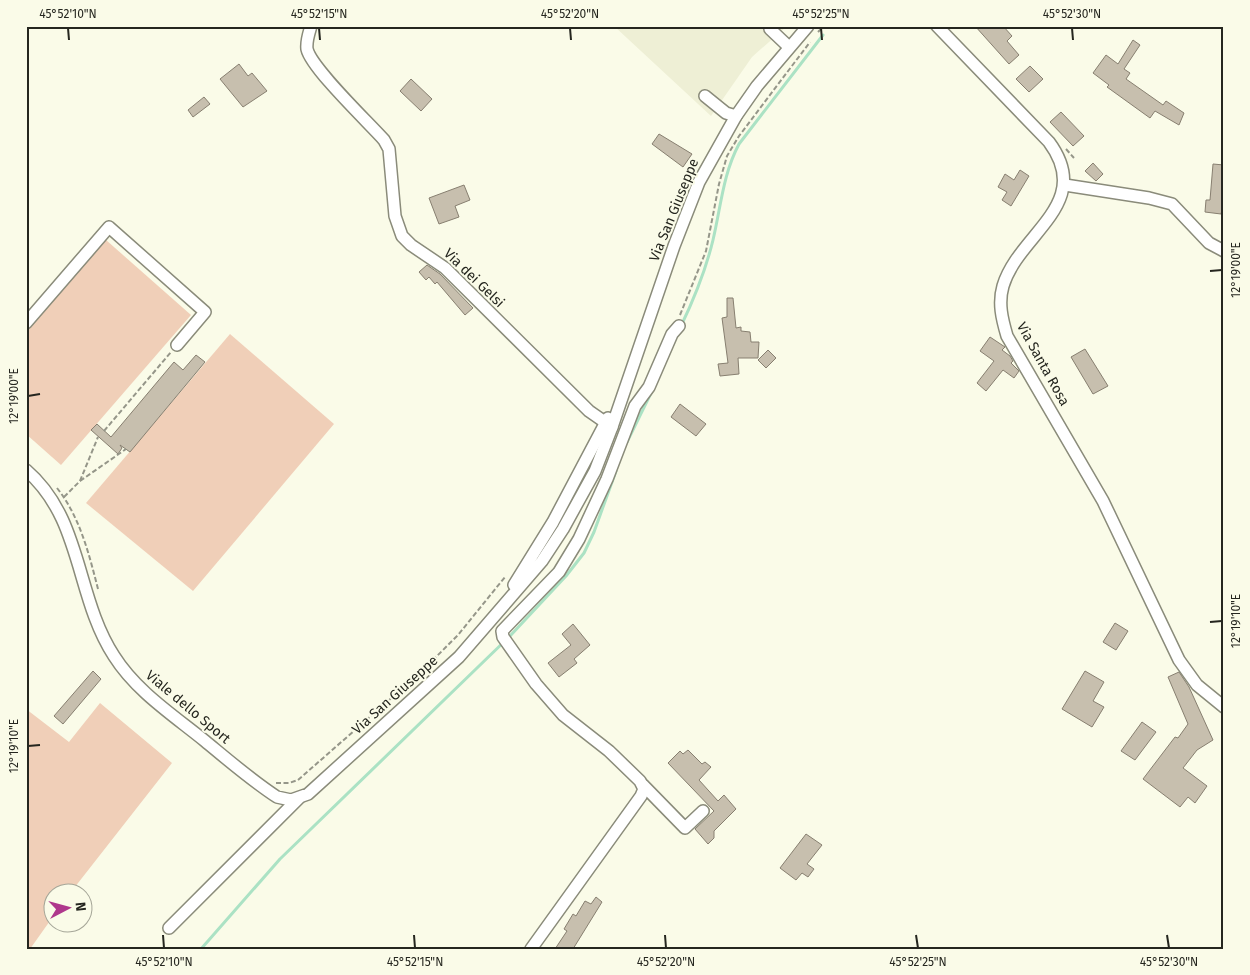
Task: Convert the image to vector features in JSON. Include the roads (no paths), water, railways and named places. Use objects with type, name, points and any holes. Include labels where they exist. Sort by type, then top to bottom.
[{"type":"street","name":"Via dei Gelsi","points":[[311,26],[307,43],[310,56],[337,90],[384,140],[389,149],[395,216],[402,236],[411,245],[445,268],[588,411],[608,426]]},
{"type":"street","points":[[937,26],[1049,142],[1059,155],[1065,185],[1172,204],[1210,243],[1224,251]]},
{"type":"street","points":[[770,29],[789,46]]},
{"type":"street","name":"Via San Giuseppe","points":[[169,928],[299,798],[316,787],[459,657],[542,561],[564,528],[595,471],[608,426],[630,372],[687,210],[717,149],[736,116],[789,46],[813,30]]},
{"type":"street","points":[[705,96],[726,113],[736,116]]},
{"type":"street","name":"Via Santa Rosa","points":[[1065,185],[1060,200],[1009,271],[1001,296],[1002,320],[1008,336],[1102,501],[1179,660],[1197,685],[1224,707]]},
{"type":"street","points":[[26,323],[109,227],[205,312],[177,345]]},
{"type":"street","points":[[679,322],[649,387],[635,406],[607,478],[579,539],[559,572],[505,627],[505,640],[536,684],[563,715],[609,751],[685,828],[703,812]]},
{"type":"street","name":"Via San Giuseppe","points":[[502,605],[553,522],[608,426]]},
{"type":"street","name":"Viale dello Sport","points":[[26,470],[49,495],[63,517],[100,628],[114,656],[131,678],[161,706],[270,792],[284,800],[299,798]]},
{"type":"street","points":[[553,522],[579,539]]},
{"type":"street","points":[[531,949],[641,796],[643,785]]},
{"type":"waterway","points":[[681,326],[707,262],[729,167],[739,144],[823,35]]},
{"type":"waterway","points":[[627,442],[652,391]]},
{"type":"waterway","points":[[201,949],[280,859],[510,636],[566,576],[584,553],[594,532],[616,471]]}]
